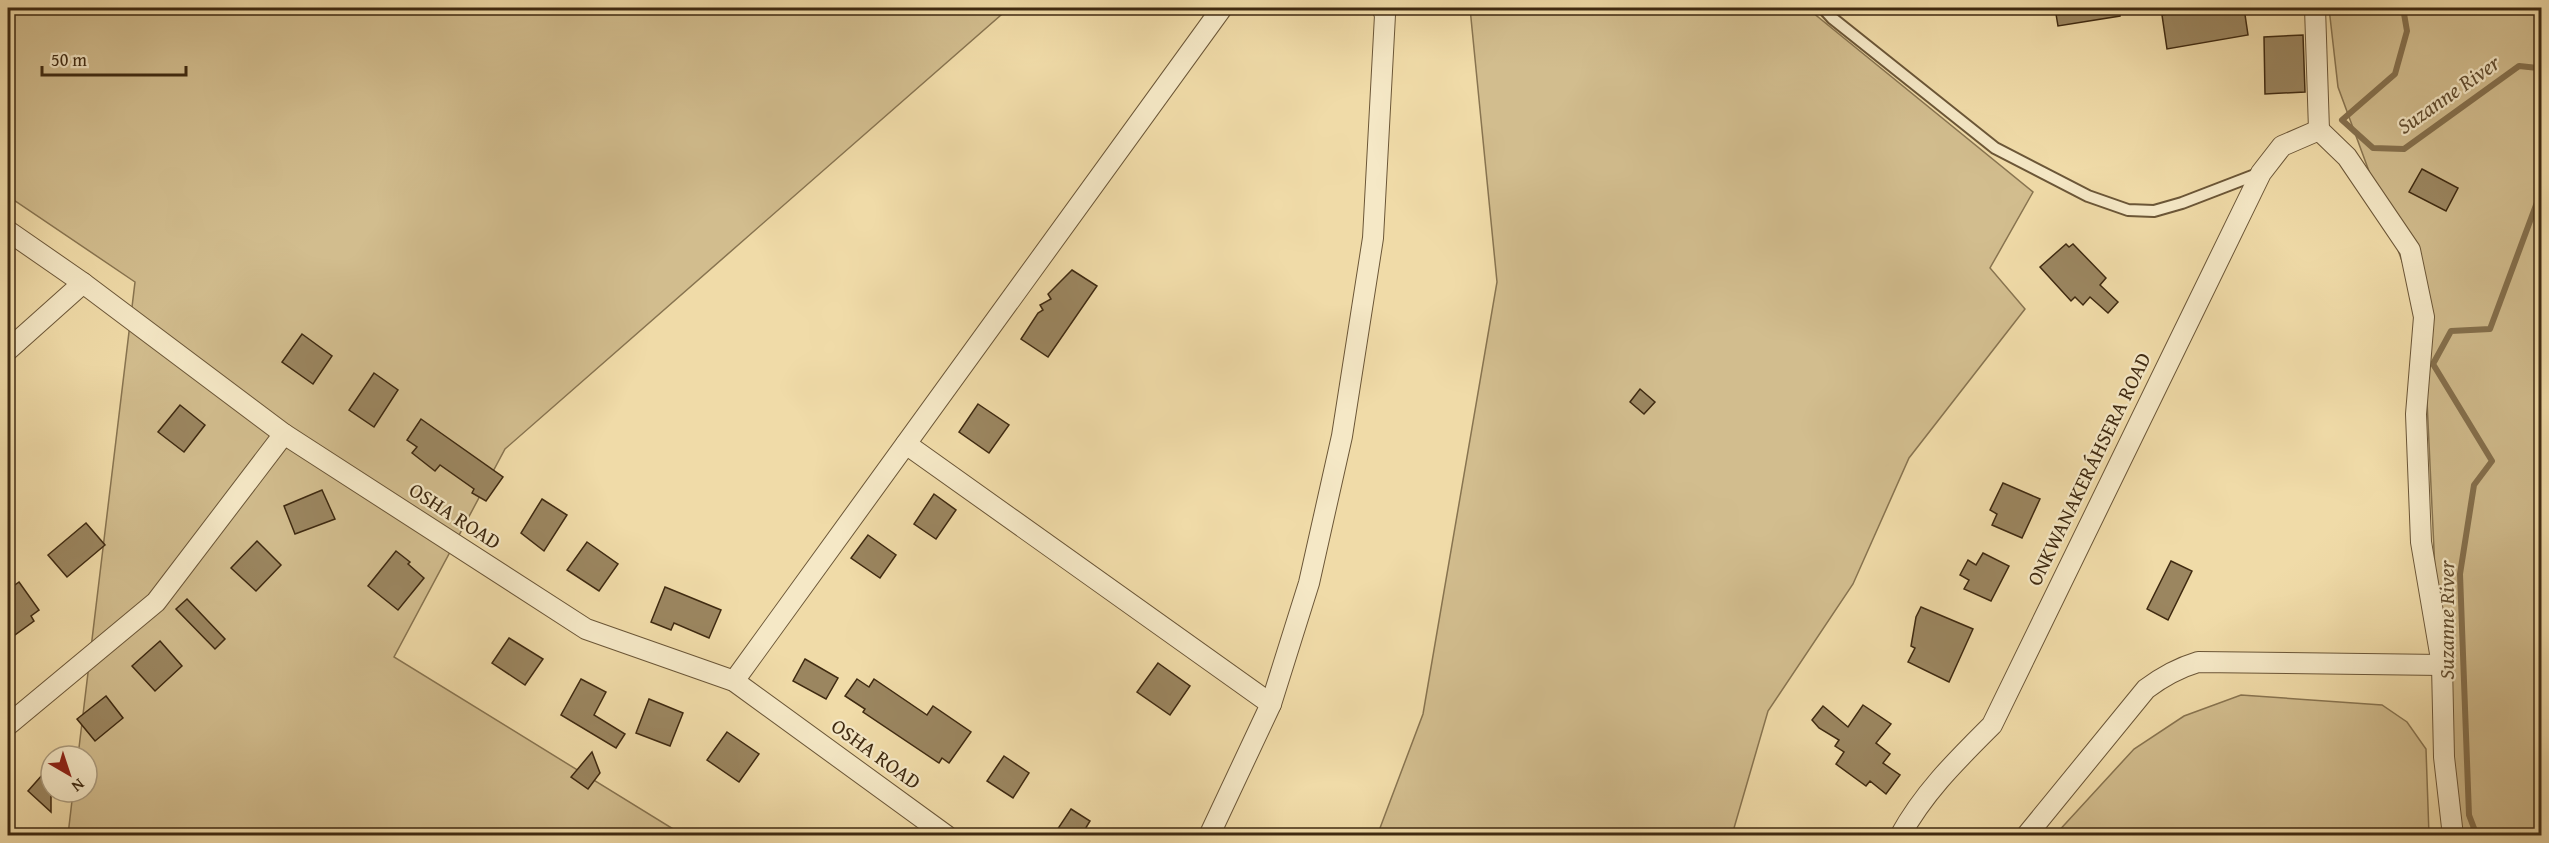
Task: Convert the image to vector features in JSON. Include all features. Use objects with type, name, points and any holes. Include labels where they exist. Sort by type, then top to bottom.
[{"type":"street","points":[[734,681],[1222,8]]},
{"type":"street","points":[[1209,836],[1271,704],[1310,583],[1342,436],[1373,238],[1385,15],[1382,8]]},
{"type":"street","points":[[2315,8],[2319,130],[2347,157],[2410,249],[2424,317],[2416,414],[2421,542],[2442,665],[2444,757],[2453,836]]},
{"type":"street","name":"ONKWANAKERÁHSERA ROAD","points":[[1900,836],[1912,813],[1934,783],[1992,725],[2260,172],[2282,146],[2319,130]]},
{"type":"street","name":"OSHA ROAD","points":[[8,231],[83,283],[284,434],[586,628],[734,681],[947,836]]},
{"type":"street","points":[[8,350],[83,283]]},
{"type":"street","points":[[8,725],[156,602],[284,434]]},
{"type":"street","points":[[906,444],[1271,704]]},
{"type":"street","points":[[2026,836],[2146,689],[2164,675],[2184,666],[2198,662],[2442,665]]},
{"type":"lane","points":[[1823,8],[1832,18],[1995,148],[2088,196],[2128,210],[2154,211],[2182,203],[2260,172]]},
{"type":"shaded area","points":[[8,8],[1009,8],[505,449],[394,657],[683,835],[68,835],[72,804],[99,804],[99,744],[79,744],[135,282],[8,196]]},
{"type":"shaded area","points":[[1470,8],[1807,8],[2033,192],[1990,268],[2025,309],[1909,458],[1853,584],[1768,711],[1732,835],[1377,836],[1423,714],[1497,282]]},
{"type":"shaded area","points":[[2329,8],[2541,8],[2541,835],[2462,835],[2440,678],[2425,358],[2409,280],[2338,87]]},
{"type":"shaded area","points":[[2241,695],[2382,705],[2407,722],[2426,749],[2429,835],[2055,835],[2134,749],[2184,716]]},
{"type":"building","points":[[2055,8],[2120,8],[2120,16],[2058,26]]},
{"type":"building","points":[[2205,8],[2244,8],[2248,35],[2167,49],[2162,15]]},
{"type":"building","points":[[2303,35],[2305,92],[2265,94],[2264,37]]},
{"type":"building","points":[[2422,169],[2458,188],[2446,211],[2409,192]]},
{"type":"building","points":[[2066,244],[2069,247],[2073,244],[2106,278],[2100,285],[2118,302],[2108,313],[2090,297],[2083,305],[2075,297],[2071,301],[2040,267]]},
{"type":"building","points":[[1072,270],[1097,286],[1048,357],[1021,339],[1038,313],[1043,310],[1040,305],[1051,299],[1048,294]]},
{"type":"building","points":[[302,334],[332,356],[313,384],[282,362]]},
{"type":"building","points":[[374,373],[398,390],[374,427],[349,410]]},
{"type":"building","points":[[1640,389],[1655,402],[1644,414],[1630,402]]},
{"type":"building","points":[[978,404],[1009,425],[989,453],[959,432]]},
{"type":"building","points":[[180,405],[205,425],[184,452],[158,432]]},
{"type":"building","points":[[421,419],[503,477],[486,501],[472,493],[474,489],[440,465],[435,471],[412,453],[417,447],[407,440]]},
{"type":"building","points":[[2003,483],[2040,499],[2022,538],[1992,525],[1997,514],[1990,510]]},
{"type":"building","points":[[322,490],[335,519],[295,534],[284,506]]},
{"type":"building","points":[[934,494],[956,510],[936,539],[914,524]]},
{"type":"building","points":[[542,499],[567,515],[544,551],[521,533]]},
{"type":"building","points":[[86,523],[105,545],[67,577],[48,555]]},
{"type":"building","points":[[868,535],[896,555],[880,578],[851,558]]},
{"type":"building","points":[[257,541],[281,565],[256,591],[231,568]]},
{"type":"building","points":[[587,542],[618,564],[599,591],[567,570]]},
{"type":"building","points":[[396,551],[424,578],[398,610],[368,586]]},
{"type":"building","points":[[1983,553],[2009,566],[1991,601],[1964,589],[1969,580],[1960,575],[1968,560],[1976,565]]},
{"type":"building","points":[[2171,561],[2192,571],[2168,620],[2147,609]]},
{"type":"building","points":[[19,582],[39,610],[31,616],[34,621],[8,640],[8,590]]},
{"type":"building","points":[[665,587],[721,610],[709,638],[674,623],[671,630],[651,622]]},
{"type":"building","points":[[187,599],[225,639],[215,649],[176,609]]},
{"type":"building","points":[[1921,607],[1973,629],[1949,682],[1908,662],[1915,648],[1911,646],[1916,617]]},
{"type":"building","points":[[509,638],[543,659],[525,685],[492,663]]},
{"type":"building","points":[[160,641],[182,666],[155,691],[132,666]]},
{"type":"building","points":[[805,659],[838,678],[826,699],[793,681]]},
{"type":"building","points":[[1158,663],[1190,686],[1170,715],[1137,692]]},
{"type":"building","points":[[581,679],[606,692],[594,715],[625,734],[616,748],[561,715]]},
{"type":"building","points":[[857,679],[869,687],[874,679],[927,715],[933,706],[971,732],[949,763],[942,758],[939,763],[863,712],[865,709],[845,696]]},
{"type":"building","points":[[106,696],[123,718],[95,741],[77,719]]},
{"type":"building","points":[[649,699],[683,713],[670,746],[636,733]]},
{"type":"building","points":[[1863,705],[1891,724],[1876,743],[1890,754],[1883,763],[1900,775],[1886,794],[1870,781],[1866,786],[1836,764],[1844,752],[1835,746],[1839,740],[1819,728],[1812,720],[1823,706],[1848,727]]},
{"type":"building","points":[[727,732],[759,754],[739,782],[707,760]]},
{"type":"building","points":[[592,752],[600,773],[588,789],[571,777]]},
{"type":"building","points":[[1004,756],[1029,773],[1013,798],[987,781]]},
{"type":"building","points":[[39,779],[39,801],[28,791]]},
{"type":"building","points":[[42,804],[51,804],[51,812]]},
{"type":"building","points":[[1071,809],[1090,821],[1081,836],[1065,836],[1057,830]]},
{"type":"waterway","name":"Suzanne River","points":[[2403,8],[2407,31],[2395,74],[2342,120],[2373,148],[2404,149],[2519,66],[2538,68],[2542,72]]},
{"type":"waterway","name":"Suzanne River","points":[[2477,836],[2469,815],[2460,574],[2474,485],[2492,461],[2433,364],[2451,331],[2490,329],[2542,189]]}]
